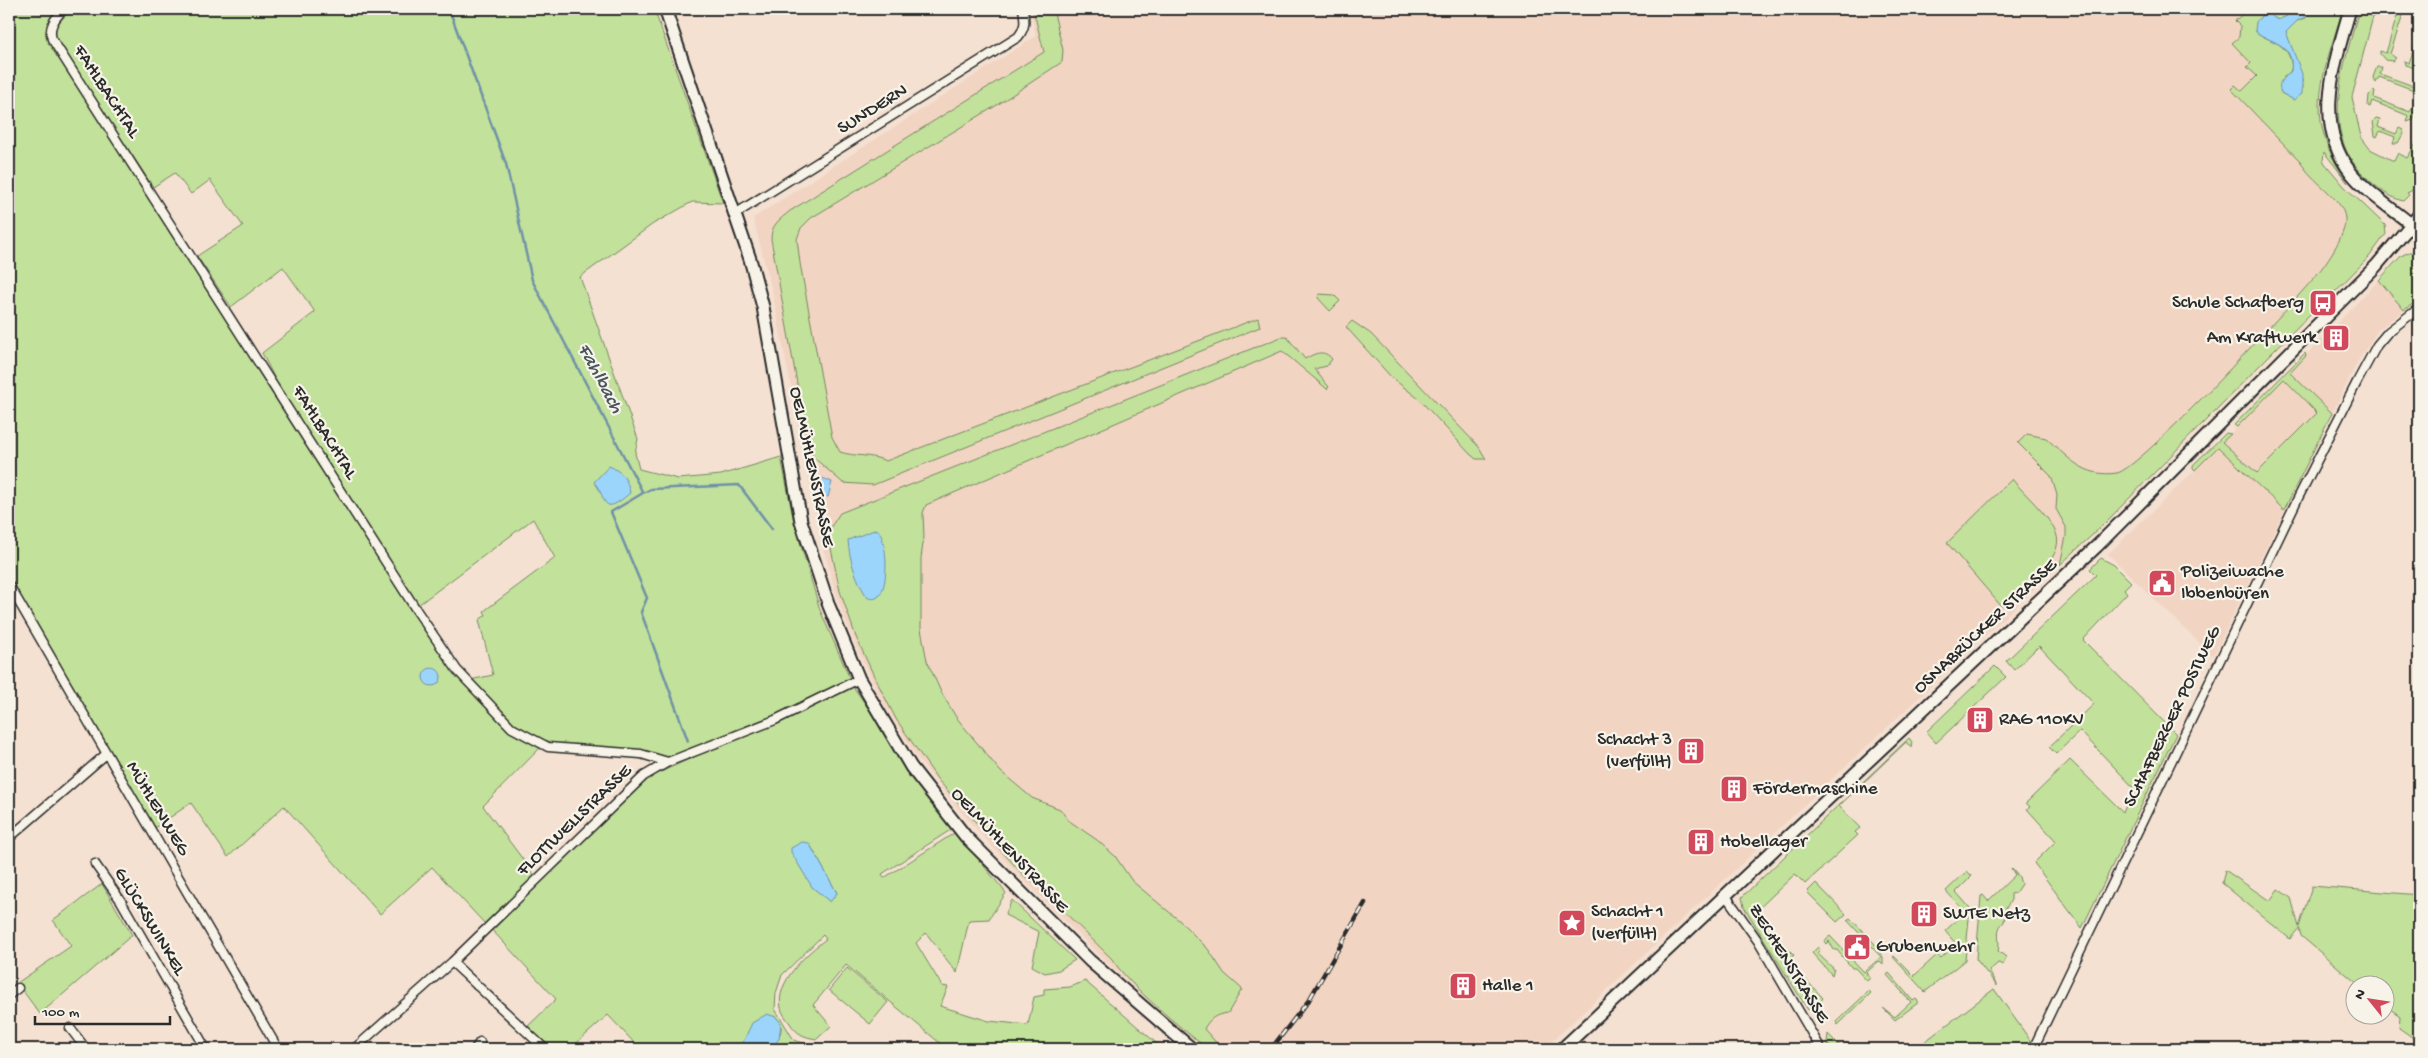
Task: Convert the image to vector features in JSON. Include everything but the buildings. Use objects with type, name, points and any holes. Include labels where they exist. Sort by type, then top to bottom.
[{"type":"street","name":"FAHLBACHTAL","points":[[64,9],[54,21],[50,32],[52,40],[412,603],[458,670],[512,728],[548,747],[586,752],[641,754],[668,762]]},
{"type":"street","name":"OELMÜHLENSTRASSE","points":[[665,9],[735,214],[763,307],[801,521],[829,606],[859,678],[911,767],[966,836],[1090,961],[1192,1049]]},
{"type":"street","name":"SUNDERN","points":[[735,214],[1010,42],[1024,29],[1025,21],[1022,9]]},
{"type":"street","points":[[2350,9],[2330,92],[2328,117],[2333,138],[2339,153],[2352,174],[2417,224]]},
{"type":"street","name":"OSNABRÜCKER STRASSE","points":[[1562,1049],[2112,532],[2417,224]]},
{"type":"street","name":"SCHAFBERGER POSTWEG","points":[[2033,1049],[2288,518],[2353,390],[2377,345],[2388,332],[2419,308]]},
{"type":"street","name":"MÜHLENWEG","points":[[9,585],[278,1049]]},
{"type":"street","name":"FLOTTWELLSTRASSE","points":[[354,1049],[452,962],[644,776],[668,762],[775,720],[859,678]]},
{"type":"street","points":[[9,838],[106,755]]},
{"type":"street","name":"GLÜCKSWINKEL","points":[[95,864],[121,901],[206,1049]]},
{"type":"street","name":"ZECHENSTRASSE","points":[[1726,896],[1758,941],[1821,1049]]},
{"type":"street","points":[[452,962],[545,1049]]},
{"type":"street","points":[[9,995],[18,988]]},
{"type":"street","points":[[70,1028],[86,1049]]},
{"type":"street","points":[[474,1049],[480,1042]]},
{"type":"shaded area","points":[[1029,9],[2258,9],[2308,142],[2361,210],[2319,305],[2103,525],[1544,1049],[1202,1049],[1114,969],[1017,874],[958,809],[917,758],[881,699],[857,649],[837,598],[822,544],[773,295],[753,218],[1036,36]]},
{"type":"shaded area","points":[[2379,280],[2404,310],[2378,330],[2358,361],[2213,656],[2108,554],[2195,470]]},
{"type":"green space","points":[[9,9],[654,9],[723,203],[692,202],[653,224],[580,277],[638,439],[635,453],[639,469],[678,479],[721,475],[781,457],[794,522],[820,610],[850,679],[776,717],[669,759],[549,744],[515,728],[470,680],[493,675],[479,620],[486,615],[484,611],[555,558],[533,519],[418,605],[279,387],[262,353],[315,312],[283,267],[231,307],[197,256],[243,226],[210,180],[191,194],[175,173],[153,187],[72,63],[68,68],[170,233],[428,631],[512,730],[542,746],[483,806],[536,877],[486,925],[432,867],[380,914],[284,806],[228,857],[191,803],[153,829],[9,579]]},
{"type":"green space","points":[[1033,9],[1053,9],[1063,50],[1062,62],[994,107],[811,218],[801,228],[797,239],[800,263],[832,437],[840,452],[874,457],[886,461],[1258,318],[1260,327],[873,485],[843,483],[813,457],[808,444],[771,239],[772,230],[779,220],[790,211],[1044,52]]},
{"type":"green space","points":[[2248,9],[2291,9],[2287,16],[2278,20],[2265,12],[2262,14],[2255,31],[2281,46],[2289,55],[2291,70],[2283,78],[2281,93],[2295,100],[2303,88],[2303,83],[2286,32],[2297,21],[2306,18],[2306,9],[2343,9],[2328,56],[2320,98],[2325,138],[2334,160],[2348,183],[2324,152],[2323,161],[2344,186],[2385,225],[2386,234],[2369,257],[2323,304],[2321,303],[2103,525],[2060,565],[2066,527],[2056,509],[2057,495],[2051,476],[2018,443],[2027,434],[2046,438],[2078,465],[2105,474],[2117,473],[2131,465],[2216,384],[2300,294],[2329,258],[2339,241],[2345,225],[2345,218],[2339,203],[2311,176],[2301,162],[2231,89],[2235,85],[2242,91],[2257,76],[2247,67],[2251,63],[2232,43],[2239,37],[2240,26],[2235,21]]},
{"type":"green space","points":[[2359,9],[2375,9],[2352,97],[2361,137],[2370,149],[2394,161],[2398,153],[2407,158],[2419,139],[2419,182],[2415,189],[2407,193],[2409,195],[2403,201],[2389,195],[2368,179],[2352,161],[2343,141],[2339,120],[2339,98],[2342,75]]},
{"type":"green space","points":[[2399,9],[2405,9],[2390,54],[2396,58],[2392,61],[2385,60],[2380,51],[2386,53]]},
{"type":"green space","points":[[2419,34],[2419,47],[2413,63],[2418,65],[2415,68],[2405,65],[2404,61],[2409,63]]},
{"type":"green space","points":[[2377,67],[2382,67],[2380,74],[2419,88],[2419,92],[2379,77],[2376,83],[2373,77]]},
{"type":"green space","points":[[2373,91],[2375,92],[2374,98],[2410,112],[2413,106],[2416,108],[2417,113],[2413,120],[2407,122],[2409,116],[2372,101],[2370,107],[2368,106],[2369,95]]},
{"type":"green space","points":[[2376,119],[2380,120],[2378,127],[2396,134],[2399,128],[2403,130],[2398,143],[2393,143],[2395,137],[2380,131],[2377,137],[2375,136],[2373,122]]},
{"type":"green space","points":[[2409,252],[2419,252],[2419,300],[2404,310],[2379,280],[2401,256]]},
{"type":"green space","points":[[1319,294],[1334,295],[1340,301],[1330,311],[1318,298]]},
{"type":"green space","points":[[1352,321],[1371,334],[1479,447],[1486,459],[1476,459],[1470,454],[1419,399],[1392,378],[1346,327]]},
{"type":"green space","points":[[1281,337],[1287,337],[1305,359],[1312,355],[1323,353],[1332,359],[1327,366],[1314,369],[1329,387],[1327,389],[1282,351],[926,505],[923,513],[921,629],[927,661],[941,692],[956,717],[1000,771],[1032,798],[1060,809],[1068,820],[1097,840],[1115,856],[1132,881],[1180,921],[1208,949],[1224,973],[1242,989],[1228,1013],[1216,1016],[1206,1025],[1204,1029],[1222,1049],[1208,1049],[1143,994],[1112,959],[1035,883],[1024,876],[938,780],[896,719],[856,637],[840,591],[829,539],[832,525],[840,513]]},
{"type":"green space","points":[[2305,353],[2306,356],[2290,373],[2332,413],[2284,510],[2218,447],[2195,470],[2193,465],[2226,433],[2231,434],[2222,442],[2257,473],[2317,413],[2284,379],[2237,427],[2234,425]]},
{"type":"green space","points":[[2012,479],[2048,519],[2056,533],[2058,543],[2055,553],[2039,574],[2019,593],[2001,606],[1947,543]]},
{"type":"green space","points":[[2101,558],[2114,565],[2131,582],[2124,589],[2127,593],[2083,640],[2176,734],[2082,928],[2034,863],[2056,841],[2027,809],[2030,807],[2026,803],[2070,760],[2123,812],[2135,789],[2080,731],[2056,754],[2049,747],[2094,704],[2039,646],[2014,670],[2006,661],[2096,575],[2090,569]]},
{"type":"green space","points":[[1995,666],[2006,677],[1936,743],[1926,732]]},
{"type":"green space","points":[[852,685],[952,829],[882,874],[884,878],[956,832],[1006,893],[989,919],[969,920],[957,973],[926,933],[916,943],[942,986],[948,987],[940,1006],[989,1021],[1028,1025],[1034,997],[1044,995],[1044,989],[1070,987],[1085,981],[1163,1049],[947,1049],[846,965],[813,1005],[831,1026],[817,1039],[808,1037],[798,1032],[785,1017],[782,1012],[780,998],[783,988],[794,969],[826,939],[823,935],[782,975],[776,993],[775,1009],[794,1040],[816,1047],[843,1049],[769,1049],[778,1038],[781,1030],[776,1017],[745,1038],[740,1049],[640,1049],[608,1015],[570,1049],[548,1049],[525,1029],[556,999],[492,930],[638,786],[652,776]],"holes":[[[809,843],[837,893],[830,901],[812,887]]]},
{"type":"green space","points":[[1909,738],[1912,742],[1911,748],[1906,742],[1839,806],[1860,828],[1855,832],[1858,835],[1805,884],[1795,874],[1753,914],[1794,955],[1788,961],[1823,998],[1817,1006],[1808,1010],[1744,907],[1742,897]]},
{"type":"green space","points":[[2011,868],[2019,877],[2021,884],[2015,893],[2011,894],[2004,922],[1998,932],[1998,951],[2006,957],[2003,965],[1998,963],[1989,971],[1997,986],[1976,959],[1981,896],[1983,895],[1988,901],[2015,875]]},
{"type":"green space","points":[[2225,870],[2270,901],[2278,889],[2291,898],[2299,927],[2312,886],[2419,895],[2419,1042],[2399,1028],[2400,1016],[2396,1013],[2396,976],[2348,976],[2301,936],[2299,928],[2290,939],[2222,883]]},
{"type":"green space","points":[[1967,871],[1972,876],[1956,892],[1970,908],[1965,960],[1925,992],[1893,957],[1914,976],[1937,955],[1941,958],[1956,944],[1945,931],[1965,912],[1946,891]]},
{"type":"green space","points":[[1816,883],[1846,914],[1837,922],[1807,892]]},
{"type":"green space","points":[[102,884],[132,935],[40,1014],[17,983],[71,946],[53,920]]},
{"type":"green space","points":[[1012,900],[1075,960],[1059,970],[1045,973],[1032,966],[1039,932],[1005,915]]},
{"type":"green space","points":[[1850,918],[1875,944],[1875,947],[1883,957],[1883,965],[1879,961],[1866,973],[1870,978],[1867,981],[1855,968],[1852,968],[1837,950],[1834,950],[1829,941],[1826,944],[1824,941],[1830,936],[1864,972],[1881,957],[1847,920]]},
{"type":"green space","points":[[1818,947],[1820,950],[1817,953],[1834,969],[1832,975],[1812,953]]},
{"type":"green space","points":[[847,968],[888,1002],[870,1024],[829,990]]},
{"type":"green space","points":[[1889,973],[1913,1001],[1916,999],[1919,1002],[1895,1020],[1883,1008],[1895,1017],[1911,1002],[1887,975]]},
{"type":"green space","points":[[1994,989],[2030,1040],[2025,1049],[1915,1049]]},
{"type":"green space","points":[[1869,991],[1871,993],[1838,1025],[1836,1022]]},
{"type":"green space","points":[[1828,1034],[1841,1047],[1846,1043],[1848,1044],[1843,1049],[1831,1049],[1827,1042]]},
{"type":"water","points":[[2291,9],[2306,9],[2307,16],[2297,21],[2286,32],[2302,74],[2302,94],[2294,100],[2281,93],[2280,89],[2280,82],[2291,71],[2289,54],[2280,45],[2255,31],[2256,22],[2265,12],[2278,20],[2287,16]]},
{"type":"water","points":[[609,466],[623,476],[628,484],[630,493],[620,501],[609,505],[594,482]]},
{"type":"water","points":[[820,477],[832,482],[828,497],[823,496],[818,487],[818,478]]},
{"type":"water","points":[[877,529],[881,534],[883,542],[886,573],[879,596],[871,599],[864,592],[857,578],[850,555],[848,540]]},
{"type":"water","points":[[428,668],[436,668],[441,673],[439,684],[428,686],[423,681],[423,673]]},
{"type":"water","points":[[802,842],[809,843],[837,893],[830,902],[812,887],[791,852],[791,848]]},
{"type":"water","points":[[767,1014],[776,1017],[781,1023],[779,1039],[769,1049],[740,1049],[752,1023]]},
{"type":"waterway","name":"Fahlbach","points":[[449,9],[506,164],[532,280],[643,493],[611,512],[647,598],[641,612],[688,741]]},
{"type":"waterway","points":[[643,493],[651,489],[739,485],[772,529]]},
{"type":"railway","points":[[1271,1049],[1309,1000],[1365,903]]},
{"type":"place","name":"Schule Schafberg","points":[[2323,303]]},
{"type":"place","name":"Am Kraftwerk","points":[[2336,338]]},
{"type":"place","name":"Polizeiwache Ibbenbüren","points":[[2162,583]]},
{"type":"place","name":"RAG 110KV","points":[[1980,720]]},
{"type":"place","name":"Schacht 3 (verfüllt)","points":[[1691,751]]},
{"type":"place","name":"Fördermaschine","points":[[1734,789]]},
{"type":"place","name":"Hobellager","points":[[1701,842]]},
{"type":"place","name":"SWTE Netz","points":[[1924,914]]},
{"type":"place","name":"Schacht 1 (verfüllt)","points":[[1572,923]]},
{"type":"place","name":"Grubenwehr","points":[[1857,947]]},
{"type":"place","name":"Halle 1","points":[[1463,986]]}]
